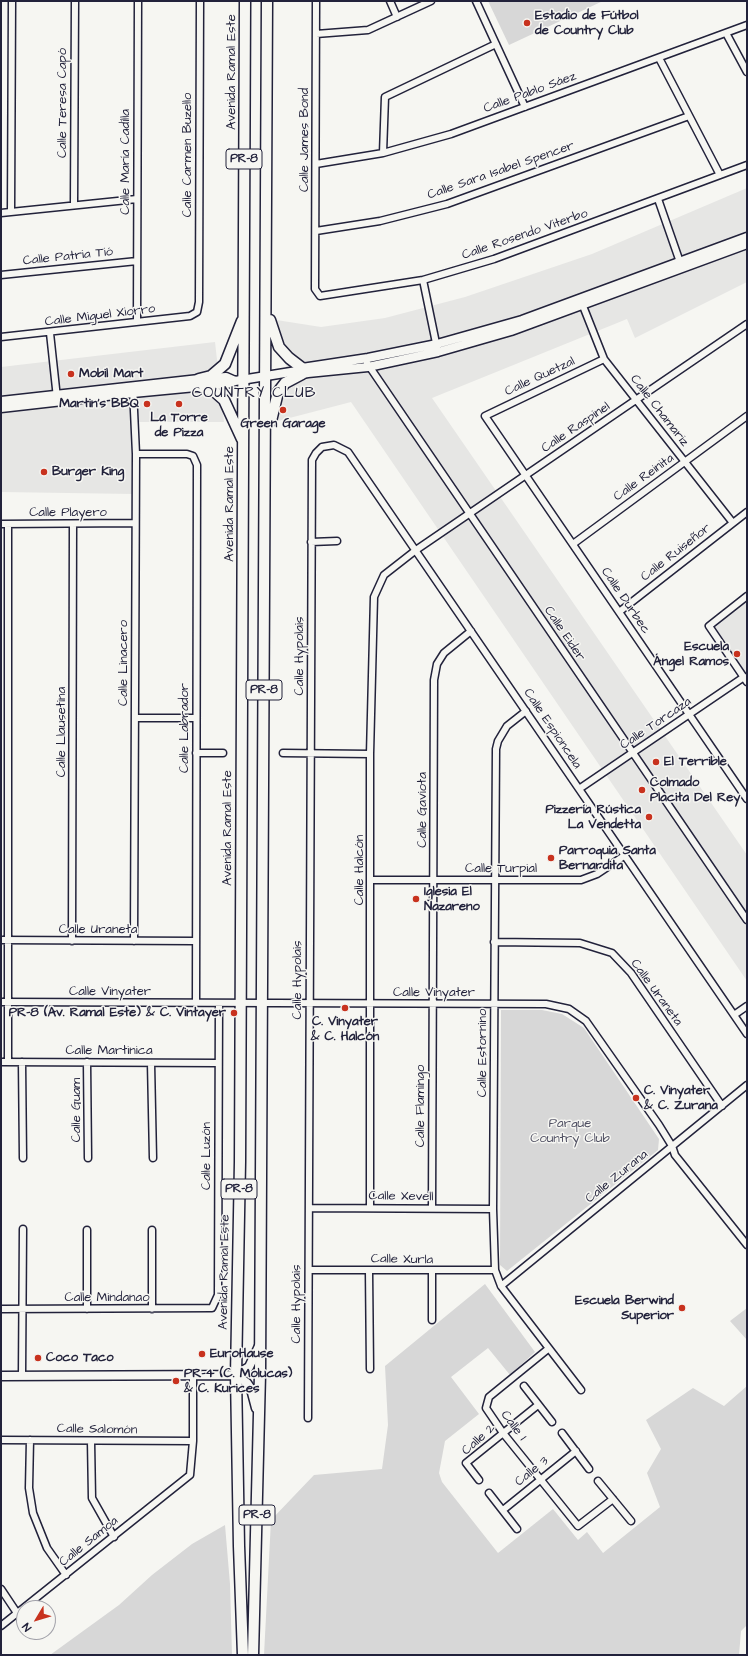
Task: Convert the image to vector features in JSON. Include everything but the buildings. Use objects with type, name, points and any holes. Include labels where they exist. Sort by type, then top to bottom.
[{"type":"main road","name":"Avenida Ramal Este","points":[[243,1655],[239,1546],[236,1375],[240,1162],[239,1003],[243,441],[240,380],[243,318],[245,1]]},
{"type":"main road","name":"PR-8","points":[[253,1655],[258,1503],[263,1003],[267,1]]},
{"type":"main road","points":[[265,448],[278,392],[285,382],[301,371],[279,347],[266,309]]},
{"type":"main road","points":[[199,382],[211,376],[225,364],[243,318]]},
{"type":"main road","points":[[199,382],[215,392],[224,400],[243,441]]},
{"type":"street","points":[[10,212],[12,1]]},
{"type":"street","name":"Calle Teresa Capó","points":[[74,205],[75,1]]},
{"type":"street","name":"Calle María Cadilla","points":[[137,322],[138,1]]},
{"type":"street","name":"Calle Carmen Buzello","points":[[197,308],[200,1]]},
{"type":"street","name":"Calle James Bond","points":[[315,280],[316,1]]},
{"type":"street","points":[[390,1],[397,17]]},
{"type":"street","points":[[316,34],[368,30],[431,1]]},
{"type":"street","points":[[476,1],[525,107]]},
{"type":"street","name":"Calle Pablo Sáez","points":[[316,164],[383,152],[451,134],[747,26]]},
{"type":"street","points":[[726,33],[747,72]]},
{"type":"street","points":[[383,152],[384,97],[496,44]]},
{"type":"street","points":[[659,58],[720,175]]},
{"type":"street","name":"Calle Sara Isabel Spencer","points":[[316,232],[380,221],[447,204],[689,116]]},
{"type":"street","name":"Calle Rosendo Viterbo","points":[[315,280],[315,288],[320,296],[423,280],[494,259],[747,165]]},
{"type":"street","points":[[1,213],[137,199]]},
{"type":"street","points":[[658,199],[681,265]]},
{"type":"street","points":[[1,408],[57,398],[199,382],[226,377],[240,380],[366,363],[437,348],[511,331],[583,306],[747,237]]},
{"type":"street","points":[[437,348],[747,244]]},
{"type":"street","name":"Calle Patria Tió","points":[[1,275],[137,261]]},
{"type":"street","points":[[423,280],[437,348]]},
{"type":"street","name":"Calle Chamariz","points":[[583,306],[604,359],[733,523]]},
{"type":"street","name":"Calle Miguel Xiorro","points":[[1,338],[190,316],[197,312],[197,308]]},
{"type":"street","name":"Calle Raspinel","points":[[416,550],[747,324]]},
{"type":"street","points":[[50,333],[57,398]]},
{"type":"street","name":"Calle Quetzal","points":[[485,416],[604,359]]},
{"type":"street","name":"Calle Eider","points":[[366,363],[747,920]]},
{"type":"street","name":"Calle Linacero","points":[[133,389],[136,454],[134,941]]},
{"type":"street","points":[[1,401],[57,398]]},
{"type":"street","name":"Calle Durbec","points":[[485,416],[747,799]]},
{"type":"street","name":"Calle Reinita","points":[[573,544],[747,416]]},
{"type":"street","name":"Calle Hypolais","points":[[308,1418],[312,460],[316,453],[322,448],[332,445]]},
{"type":"street","name":"Calle Espioncela","points":[[332,445],[341,447],[348,452],[747,1034]]},
{"type":"street","name":"Calle Labrador","points":[[136,454],[191,455],[198,465],[195,941],[196,1003]]},
{"type":"street","name":"Calle Ruiseñor","points":[[619,612],[747,512]]},
{"type":"street","name":"Calle Playero","points":[[4,524],[135,523]]},
{"type":"street","points":[[4,524],[4,1062]]},
{"type":"street","name":"Calle Llausetina","points":[[72,941],[73,524]]},
{"type":"street","points":[[311,542],[337,541]]},
{"type":"street","name":"Calle Halcón","points":[[370,1208],[372,880],[370,754],[374,598],[384,575],[416,550]]},
{"type":"street","points":[[745,679],[709,626],[747,596]]},
{"type":"street","name":"Calle Gaviota","points":[[433,1004],[434,680],[437,664],[444,653],[471,631]]},
{"type":"street","name":"Calle Torcaza","points":[[580,789],[689,714],[745,679]]},
{"type":"street","name":"Calle Estornino","points":[[526,711],[507,726],[498,741],[496,749],[493,1210],[495,1270],[501,1286],[581,1390]]},
{"type":"street","points":[[135,718],[196,718]]},
{"type":"street","points":[[196,753],[223,753]]},
{"type":"street","points":[[283,753],[370,754]]},
{"type":"street","name":"Calle Turpial","points":[[372,880],[581,880],[597,874],[624,856]]},
{"type":"street","name":"Calle Uraneta","points":[[4,940],[195,941]]},
{"type":"street","name":"Calle Uraneta","points":[[494,942],[580,943],[612,953],[631,973],[722,1106]]},
{"type":"street","name":"Calle Vinyater","points":[[4,1002],[546,1004],[569,1009],[586,1021],[672,1146],[676,1155],[747,1246]]},
{"type":"street","name":"Calle Luzón","points":[[212,1308],[218,1295],[219,1003]]},
{"type":"street","name":"Calle Flamingo","points":[[432,1208],[433,1004]]},
{"type":"street","points":[[734,1014],[747,1006]]},
{"type":"street","name":"Calle Martinica","points":[[4,1062],[218,1063]]},
{"type":"street","points":[[22,1062],[23,1158]]},
{"type":"street","name":"Calle Guam","points":[[88,1062],[88,1158]]},
{"type":"street","points":[[151,1062],[152,1158]]},
{"type":"street","name":"Calle Zurana","points":[[501,1286],[747,1085]]},
{"type":"street","name":"Calle Xevell","points":[[309,1208],[432,1208],[493,1210]]},
{"type":"street","points":[[22,1375],[23,1229]]},
{"type":"street","points":[[87,1230],[87,1309]]},
{"type":"street","points":[[152,1230],[152,1309]]},
{"type":"street","name":"Calle Xurla","points":[[309,1270],[432,1272],[495,1270]]},
{"type":"street","points":[[369,1271],[370,1369]]},
{"type":"street","points":[[432,1272],[432,1320]]},
{"type":"street","name":"Calle Mindanao","points":[[1,1309],[212,1308]]},
{"type":"street","points":[[1,1376],[236,1375],[249,1367],[256,1355],[260,1341]]},
{"type":"street","name":"Calle 1","points":[[548,1349],[489,1397],[486,1401],[486,1408],[503,1433],[578,1526],[613,1499]]},
{"type":"street","points":[[236,1375],[247,1383],[251,1389],[255,1400],[258,1423]]},
{"type":"street","points":[[193,1376],[193,1441]]},
{"type":"street","points":[[524,1386],[552,1422]]},
{"type":"street","name":"Calle 2","points":[[479,1480],[466,1463],[538,1405]]},
{"type":"street","points":[[562,1433],[590,1469]]},
{"type":"street","name":"Calle Salomón","points":[[1,1440],[193,1441]]},
{"type":"street","points":[[30,1440],[29,1488],[33,1513],[47,1548],[66,1575]]},
{"type":"street","points":[[91,1441],[92,1498],[114,1537]]},
{"type":"street","name":"Calle Samoa","points":[[34,1600],[190,1475],[193,1441]]},
{"type":"street","name":"Calle 3","points":[[503,1510],[576,1451]]},
{"type":"street","points":[[598,1481],[631,1520]]},
{"type":"street","points":[[488,1493],[517,1529]]},
{"type":"street","points":[[1,1589],[16,1612]]},
{"type":"street","name":"Calle Samoa","points":[[1,1626],[16,1614]]},
{"type":"shaded area","points":[[747,188],[747,282],[635,338],[627,319],[432,398],[747,855],[747,981],[351,402],[278,421],[274,403],[286,368],[285,355],[270,319],[321,327],[385,318],[465,297],[592,254]]},
{"type":"shaded area","points":[[215,342],[224,422],[132,422],[134,494],[1,492],[1,367]]},
{"type":"shaded area","name":"Escuela Ángel Ramos","points":[[747,596],[747,682],[709,626]]},
{"type":"green space","name":"Estadio de Fútbol de Country Club","points":[[488,1],[603,1],[509,45]]},
{"type":"green space","name":"Parque Country Club","points":[[501,1010],[542,1010],[562,1014],[584,1028],[659,1139],[658,1150],[507,1271],[500,1265]]},
{"type":"green space","points":[[485,1284],[535,1352],[510,1375],[488,1348],[451,1377],[479,1414],[445,1441],[439,1473],[442,1482],[498,1553],[553,1509],[578,1540],[587,1532],[603,1553],[660,1507],[647,1473],[661,1449],[646,1420],[693,1388],[724,1406],[747,1386],[747,1625],[741,1631],[739,1655],[264,1655],[271,1520],[314,1475],[382,1469],[388,1425],[385,1366]]},
{"type":"green space","points":[[747,1308],[747,1340],[730,1321]]},
{"type":"green space","points":[[225,1525],[230,1584],[232,1655],[50,1655],[119,1605],[152,1575],[192,1544]]},
{"type":"place","name":"Estadio de Fútbol de Country Club","points":[[527,23]]},
{"type":"place","name":"Mobil Mart","points":[[71,374]]},
{"type":"place","name":"Martin's BBQ","points":[[147,404]]},
{"type":"place","name":"La Torre de Pizza","points":[[179,404]]},
{"type":"place","name":"Green Garage","points":[[283,410]]},
{"type":"place","name":"Burger King","points":[[44,472]]},
{"type":"place","name":"Escuela Ángel Ramos","points":[[737,654]]},
{"type":"place","name":"El Terrible","points":[[656,762]]},
{"type":"place","name":"Colmado Placita Del Rey","points":[[642,790]]},
{"type":"place","name":"Pizzería Rústica La Vendetta","points":[[649,817]]},
{"type":"place","name":"Parroquia Santa Bernardita","points":[[551,858]]},
{"type":"place","name":"Iglesia El Nazareno","points":[[416,899]]},
{"type":"place","name":"C. Vinyater & C. Halcón","points":[[345,1008]]},
{"type":"place","name":"PR-8 (Av. Ramal Este) & C. Vintayer","points":[[234,1013]]},
{"type":"place","name":"C. Vinyater & C. Zurana","points":[[636,1098]]},
{"type":"place","name":"Escuela Berwind Superior","points":[[682,1308]]},
{"type":"place","name":"EuroHause","points":[[202,1354]]},
{"type":"place","name":"Coco Taco","points":[[38,1358]]},
{"type":"place","name":"PR-4 (C. Molucas) & C. Kurices","points":[[176,1381]]},
{"type":"district","name":"COUNTRY CLUB","points":[[254,394]]}]
